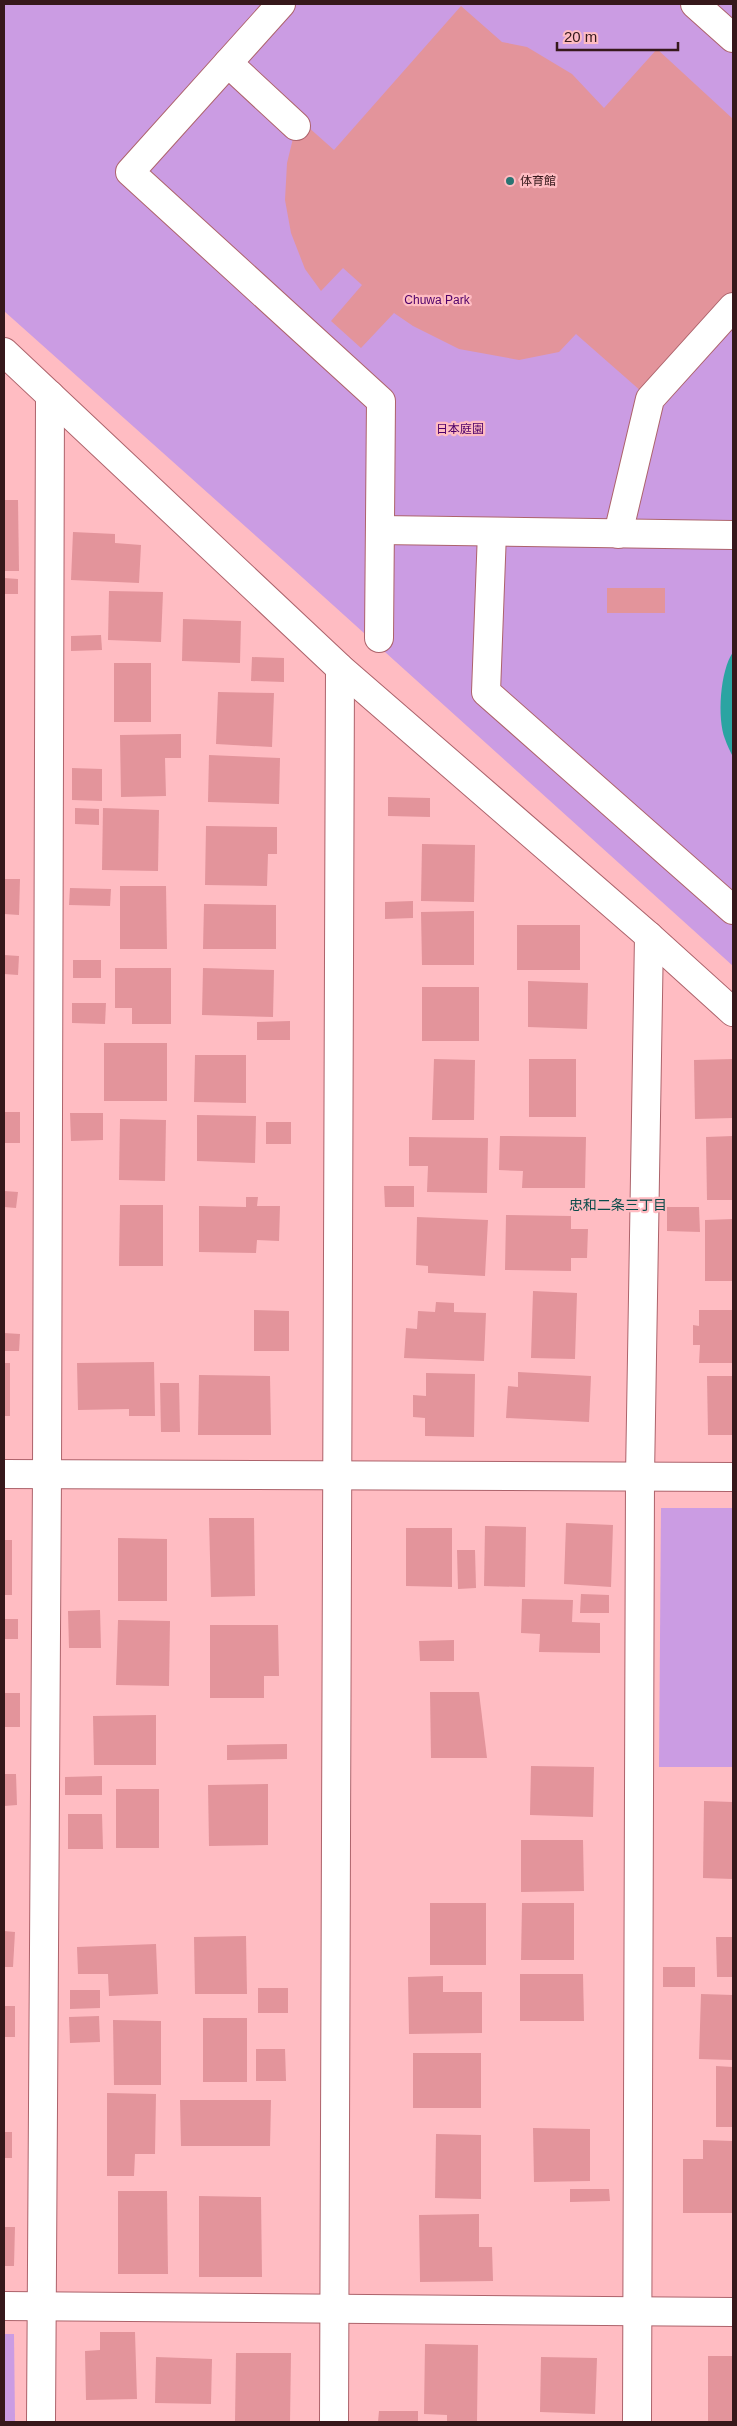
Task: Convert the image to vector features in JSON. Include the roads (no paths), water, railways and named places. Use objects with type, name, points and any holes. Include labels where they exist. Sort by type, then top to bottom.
[{"type":"street","points":[[281,4],[130,172],[381,402],[379,638]]},
{"type":"street","points":[[695,4],[733,38]]},
{"type":"street","points":[[228,63],[296,126]]},
{"type":"street","points":[[618,534],[650,399],[733,307]]},
{"type":"street","points":[[4,352],[340,668],[649,936],[733,1012]]},
{"type":"street","points":[[40,2422],[47,1475],[50,395]]},
{"type":"street","points":[[380,530],[733,535]]},
{"type":"street","points":[[492,532],[486,692],[733,910]]},
{"type":"street","points":[[334,2422],[340,668]]},
{"type":"street","points":[[637,2422],[640,1476],[649,936]]},
{"type":"street","points":[[4,1474],[733,1477]]},
{"type":"street","points":[[4,2306],[733,2312]]},
{"type":"water","points":[[733,652],[733,757],[723,730],[721,695],[725,671]]},
{"type":"place","name":"体育館","points":[[510,181]]},
{"type":"district","name":"忠和二条三丁目","points":[[618,1205]]},
{"type":"park label","name":"Chuwa Park","points":[[437,300]]},
{"type":"park label","name":"日本庭園","points":[[460,429]]}]
